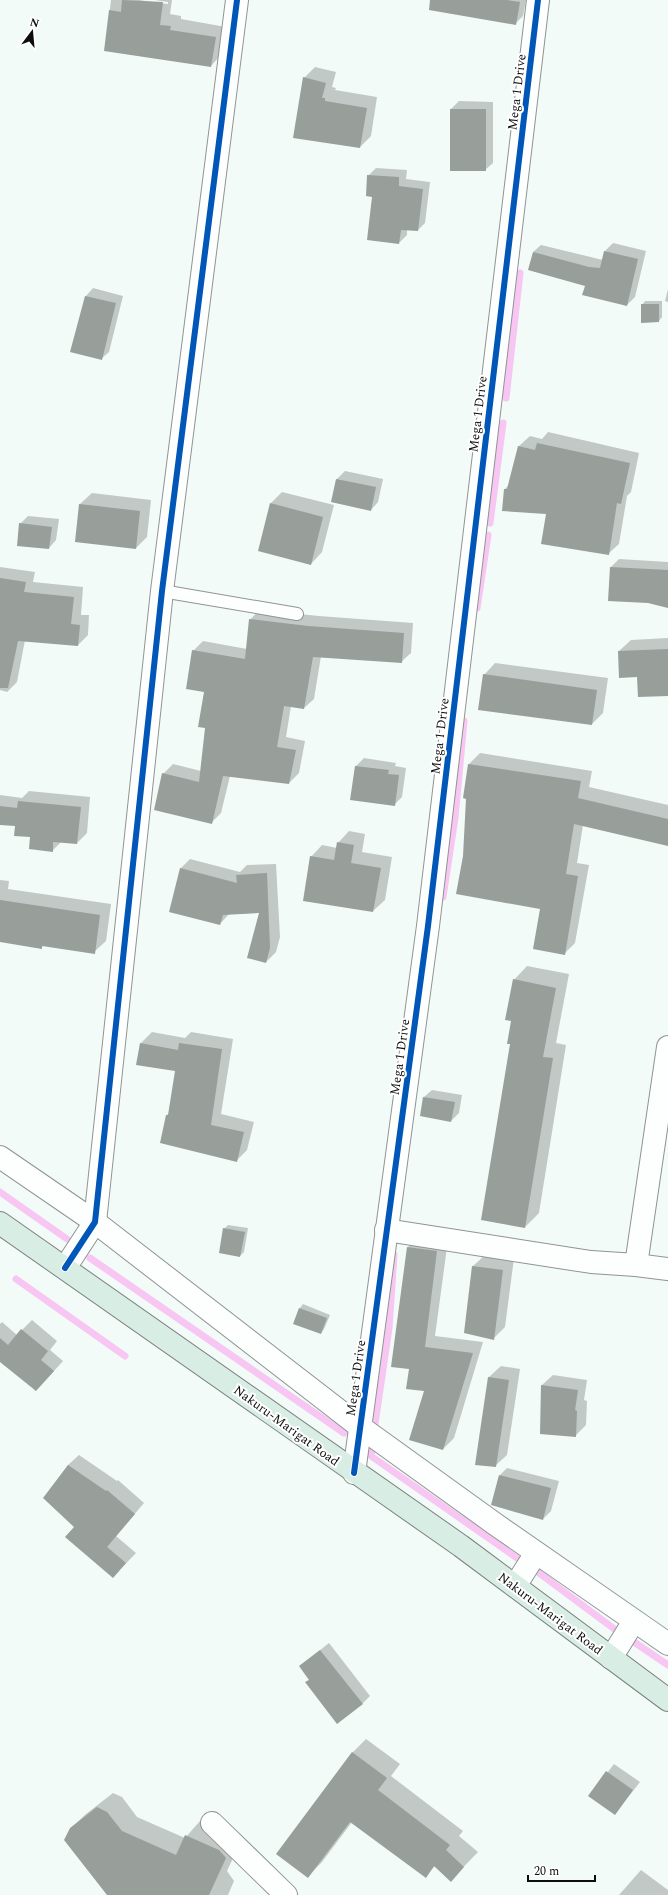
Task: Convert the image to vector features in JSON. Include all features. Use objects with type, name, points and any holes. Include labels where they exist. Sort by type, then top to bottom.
[{"type":"main road","name":"Nakuru-Marigat Road","points":[[0,1223],[354,1473],[461,1546],[668,1700]]},
{"type":"street","points":[[65,1268],[95,1222],[162,591],[237,0]]},
{"type":"street","name":"Mega 1 Drive","points":[[354,1473],[359,1426],[429,918],[538,0]]},
{"type":"street","points":[[636,1265],[668,1047]]},
{"type":"street","points":[[0,1157],[95,1222],[359,1426],[536,1553],[668,1644]]},
{"type":"street","points":[[386,1230],[592,1262],[668,1269]]},
{"type":"street","points":[[514,1586],[536,1553]]},
{"type":"street","points":[[611,1658],[634,1621]]},
{"type":"street","points":[[212,1823],[286,1895]]},
{"type":"lane","points":[[162,591],[297,614]]},
{"type":"building","points":[[122,0],[163,2],[160,25],[171,26],[170,30],[216,37],[211,67],[104,51],[109,10],[121,12]]},
{"type":"building","points":[[430,0],[507,0],[520,2],[516,25],[429,10]]},
{"type":"building","points":[[303,77],[326,83],[322,98],[325,98],[325,101],[367,108],[360,148],[293,138]]},
{"type":"building","points":[[450,109],[486,109],[486,171],[450,171]]},
{"type":"building","points":[[367,175],[399,177],[399,186],[423,189],[418,231],[401,230],[399,244],[367,240],[372,197],[366,196]]},
{"type":"building","points":[[604,251],[638,259],[627,306],[582,295],[585,286],[528,270],[533,252],[589,267],[600,268]]},
{"type":"building","points":[[85,296],[116,303],[102,360],[70,352]]},
{"type":"building","points":[[641,304],[659,304],[659,322],[641,323]]},
{"type":"building","points":[[537,443],[630,463],[621,504],[617,503],[609,555],[541,544],[546,514],[502,511],[504,489],[507,489],[518,446],[535,450]]},
{"type":"building","points":[[336,479],[376,487],[371,511],[331,502]]},
{"type":"building","points":[[270,503],[323,517],[311,565],[258,551]]},
{"type":"building","points":[[79,504],[140,511],[136,549],[75,542]]},
{"type":"building","points":[[19,523],[52,527],[49,549],[17,546]]},
{"type":"building","points":[[610,567],[668,570],[668,608],[648,603],[608,601]]},
{"type":"building","points":[[0,578],[26,582],[24,592],[74,597],[71,624],[80,625],[78,646],[18,641],[8,688],[0,688]]},
{"type":"building","points":[[249,619],[308,626],[404,633],[402,663],[313,657],[304,709],[284,706],[277,747],[296,750],[289,784],[223,776],[212,824],[154,810],[162,773],[199,782],[205,728],[198,727],[204,692],[186,689],[192,650],[245,659]]},
{"type":"building","points":[[668,649],[668,696],[638,697],[637,677],[619,678],[618,651]]},
{"type":"building","points":[[483,674],[597,690],[592,725],[478,710]]},
{"type":"building","points":[[468,764],[581,781],[578,798],[668,819],[668,846],[574,824],[566,874],[578,876],[565,955],[533,949],[540,909],[456,894],[463,856],[466,799],[463,798]]},
{"type":"building","points":[[355,766],[389,770],[388,774],[399,775],[395,806],[350,800]]},
{"type":"building","points":[[18,801],[81,807],[77,844],[53,842],[53,852],[29,849],[30,837],[14,836],[15,826],[0,825],[0,806],[17,808]]},
{"type":"building","points":[[337,842],[354,845],[351,863],[381,868],[373,912],[303,901],[310,856],[334,860]]},
{"type":"building","points":[[180,868],[237,883],[236,875],[267,873],[270,948],[266,963],[247,958],[259,913],[223,915],[220,925],[169,912]]},
{"type":"building","points":[[0,900],[100,915],[95,954],[42,946],[42,949],[0,942]]},
{"type":"building","points":[[513,979],[556,988],[543,1057],[553,1058],[525,1228],[481,1220],[510,1044],[507,1044],[511,1021],[505,1020]]},
{"type":"building","points":[[140,1043],[178,1050],[179,1043],[222,1049],[211,1125],[244,1132],[237,1162],[160,1143],[166,1115],[168,1115],[175,1071],[136,1065]]},
{"type":"building","points":[[423,1097],[455,1102],[451,1122],[420,1116]]},
{"type":"building","points":[[223,1228],[245,1232],[240,1257],[219,1253]]},
{"type":"building","points":[[407,1247],[437,1251],[425,1347],[473,1353],[443,1450],[409,1440],[424,1391],[406,1389],[409,1369],[391,1367]]},
{"type":"building","points":[[472,1266],[503,1270],[494,1340],[464,1333]]},
{"type":"building","points":[[299,1308],[327,1318],[321,1334],[293,1324]]},
{"type":"building","points":[[21,1329],[48,1351],[41,1360],[54,1371],[36,1391],[0,1362],[0,1338],[8,1345]]},
{"type":"building","points":[[488,1377],[509,1380],[496,1467],[475,1465]]},
{"type":"building","points":[[541,1385],[578,1390],[575,1410],[577,1411],[576,1437],[540,1434]]},
{"type":"building","points":[[68,1465],[106,1491],[107,1490],[135,1514],[107,1547],[126,1563],[113,1578],[65,1537],[74,1527],[43,1498]]},
{"type":"building","points":[[499,1475],[551,1488],[543,1520],[491,1505]]},
{"type":"building","points":[[320,1650],[363,1704],[337,1724],[305,1682],[309,1680],[299,1666]]},
{"type":"building","points":[[352,1752],[387,1778],[378,1790],[450,1845],[446,1850],[464,1867],[451,1882],[434,1866],[426,1878],[350,1822],[308,1878],[276,1854]]},
{"type":"building","points":[[606,1771],[633,1790],[615,1815],[588,1796]]},
{"type":"building","points":[[97,1807],[107,1812],[122,1831],[176,1855],[185,1835],[219,1850],[226,1858],[209,1895],[107,1895],[64,1840],[70,1828]]},
{"type":"waterway","points":[[506,398],[520,273]]},
{"type":"waterway","points":[[490,523],[503,423]]},
{"type":"waterway","points":[[477,608],[488,535]]},
{"type":"waterway","points":[[443,897],[455,818],[464,721]]},
{"type":"waterway","points":[[0,1192],[67,1239]]},
{"type":"waterway","points":[[375,1424],[389,1328],[394,1255]]},
{"type":"waterway","points":[[90,1258],[344,1433]]},
{"type":"waterway","points":[[16,1279],[125,1356]]},
{"type":"waterway","points":[[373,1442],[371,1456],[520,1560]]},
{"type":"waterway","points":[[535,1570],[617,1631]]},
{"type":"waterway","points":[[631,1640],[668,1665]]},
{"type":"cycle path","points":[[65,1268],[95,1222],[162,591],[237,0]]},
{"type":"cycle path","points":[[354,1473],[428,926],[538,0]]}]
